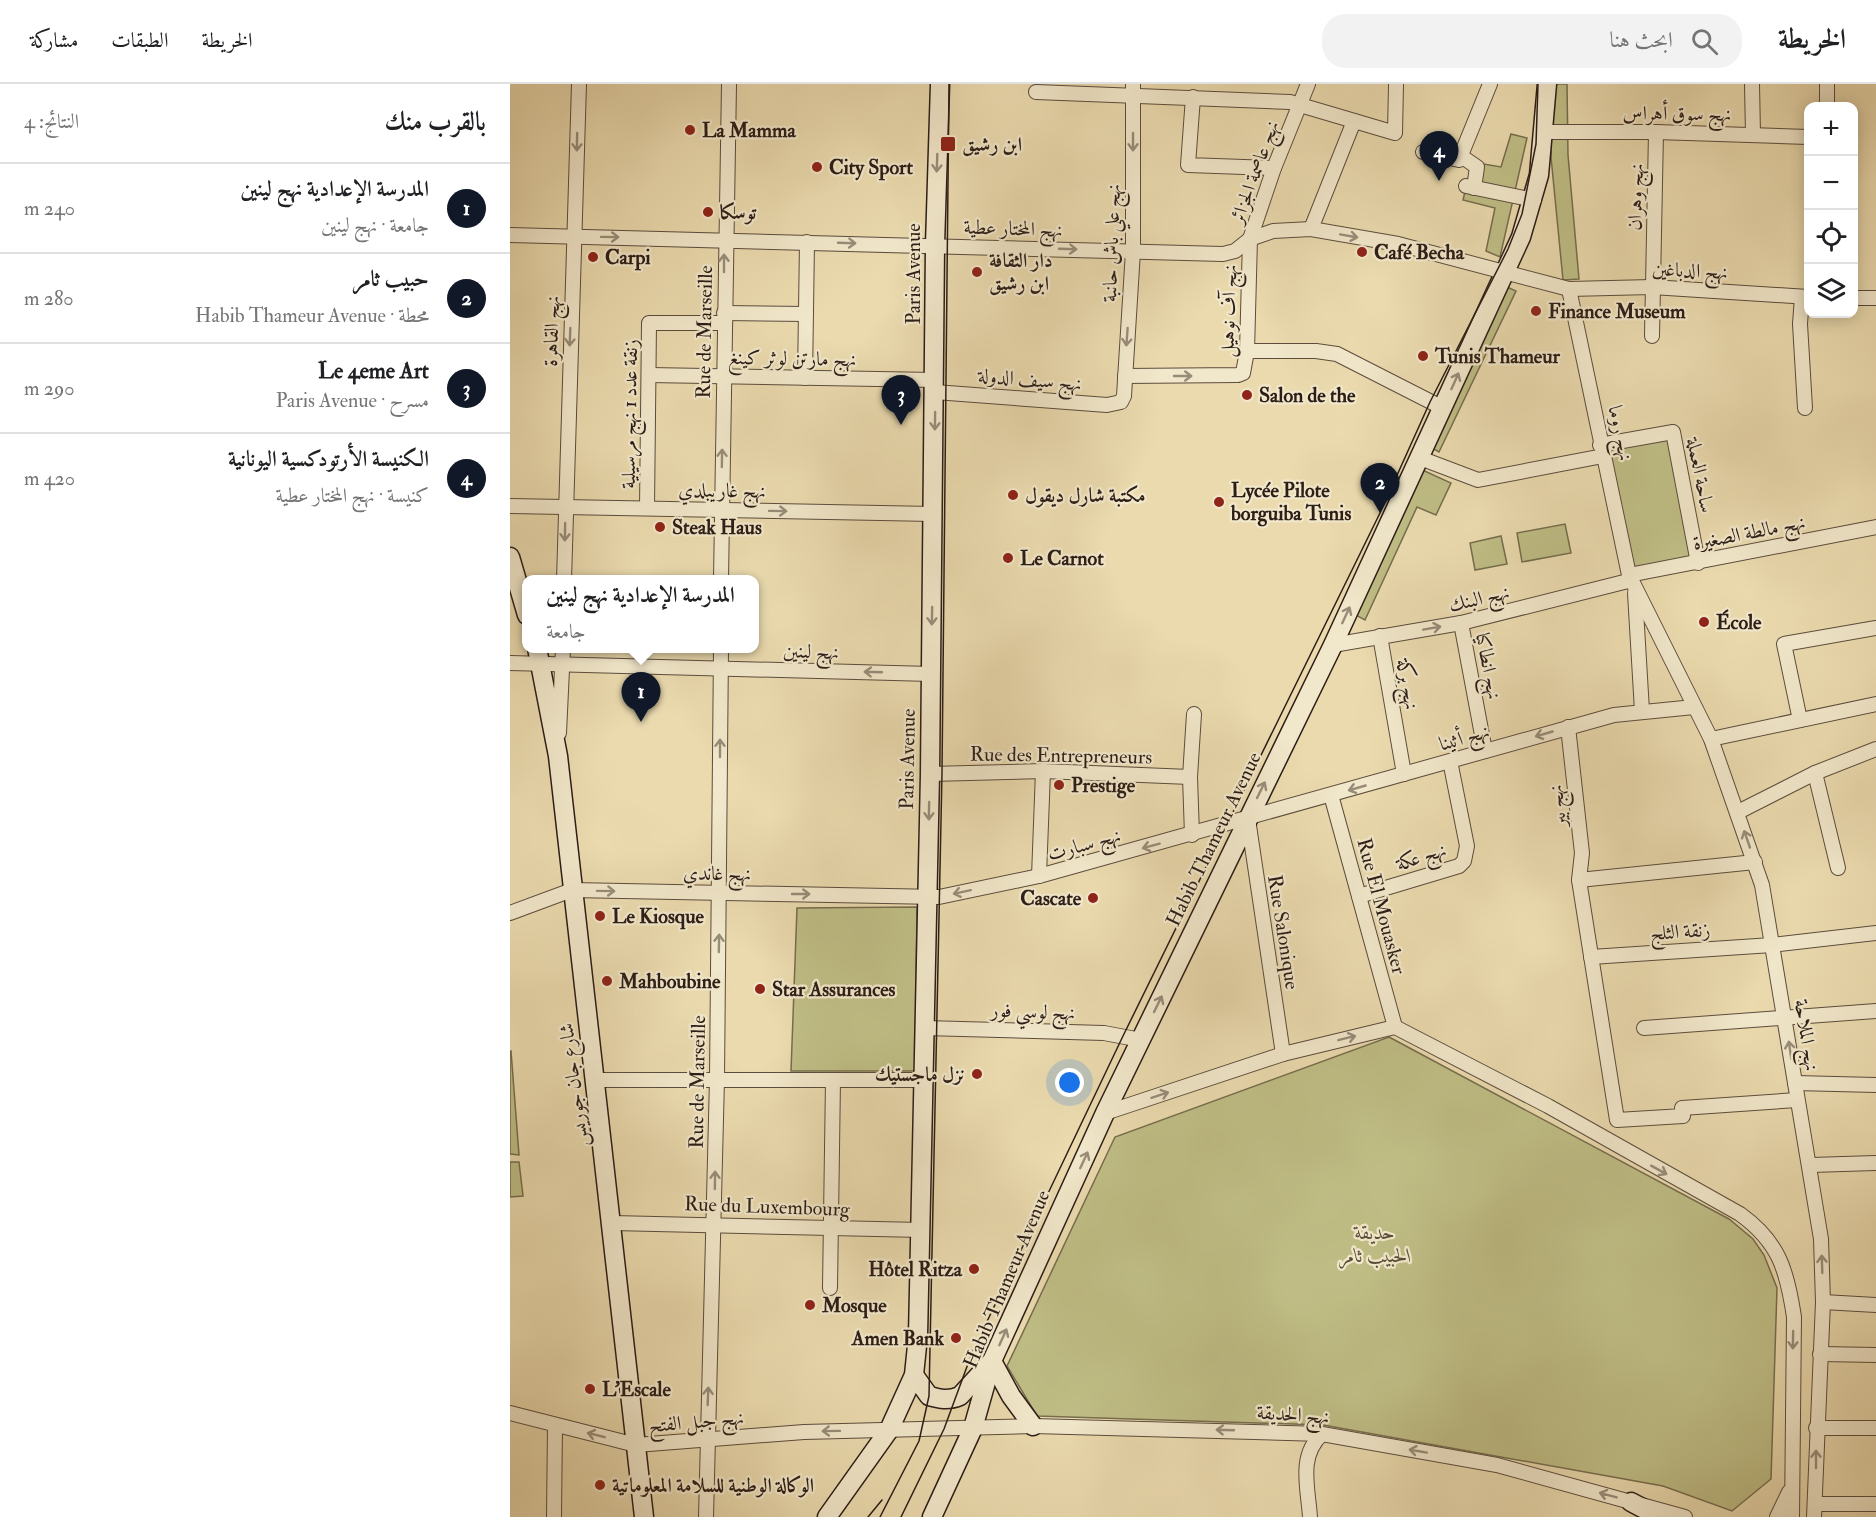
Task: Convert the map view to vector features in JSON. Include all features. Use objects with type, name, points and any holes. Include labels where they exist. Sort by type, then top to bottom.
[{"type":"main road","name":"Paris Avenue","points":[[827,1517],[889,1430],[914,1375],[922,1230],[930,774],[935,245],[940,84]]},
{"type":"main road","points":[[1504,273],[1521,237],[1534,200],[1545,132],[1547,84]]},
{"type":"main road","name":"Habib Thameur Avenue","points":[[932,1517],[973,1428],[992,1361],[1105,1113],[1333,645],[1504,273]]},
{"type":"main road","points":[[510,557],[522,598]]},
{"type":"main road","name":"شارع جان جوريس","points":[[539,656],[558,756],[644,1517]]},
{"type":"main road","points":[[914,1375],[929,1396],[942,1400],[954,1398],[960,1396],[992,1361],[1011,1396],[1033,1426]]},
{"type":"main road","points":[[1631,1502],[1648,1511],[1652,1517]]},
{"type":"street","name":"نهج القاهرة","points":[[564,575],[579,84]]},
{"type":"street","name":"Rue de Marseille","points":[[721,575],[729,84]]},
{"type":"street","name":"نهج عاصمة الجزائر","points":[[1251,239],[1274,168],[1308,84]]},
{"type":"street","points":[[1036,92],[1133,89],[1192,98],[1290,102],[1395,133],[1396,84]]},
{"type":"street","points":[[1423,152],[1459,160],[1490,84]]},
{"type":"street","points":[[1752,84],[1753,134]]},
{"type":"street","points":[[1827,84],[1827,102]]},
{"type":"street","name":"نهج علي باش حانبة","points":[[1121,402],[1124,396],[1133,251],[1133,89]]},
{"type":"street","points":[[1192,98],[1188,165],[1274,168]]},
{"type":"street","points":[[1311,229],[1354,122]]},
{"type":"street","name":"نهج سوق أهراس","points":[[1545,132],[1656,132],[1804,137]]},
{"type":"street","name":"نهج وهران","points":[[1652,336],[1656,132]]},
{"type":"street","points":[[1461,156],[1477,167],[1470,187],[1534,200]]},
{"type":"street","name":"نهج المختار عطية","points":[[510,235],[1223,254],[1235,251],[1251,239],[1273,231],[1311,229],[1398,244],[1504,273]]},
{"type":"street","name":"نهج آف نوهيل","points":[[1125,376],[1238,375],[1246,368],[1251,239]]},
{"type":"street","points":[[805,378],[807,242]]},
{"type":"street","name":"نهج الدباغين","points":[[1504,273],[1569,289],[1652,287],[1804,297]]},
{"type":"street","name":"نهج روما","points":[[1569,289],[1602,451],[1632,580]]},
{"type":"street","points":[[1858,297],[1876,298]]},
{"type":"street","points":[[1804,302],[1800,324],[1805,408]]},
{"type":"street","points":[[724,318],[806,314]]},
{"type":"street","name":"زنقة عدد 1 نهج مرسيلية","points":[[647,508],[649,323],[724,318]]},
{"type":"street","points":[[1247,351],[1317,351],[1337,354],[1443,408]]},
{"type":"street","name":"نهج مارتن لوثر كينغ","points":[[648,375],[805,378],[935,386]]},
{"type":"street","name":"نهج سيف الدولة","points":[[935,386],[1107,405],[1121,402]]},
{"type":"street","name":"ساحة العملة","points":[[1602,451],[1672,432],[1698,563]]},
{"type":"street","points":[[1419,458],[1478,480],[1602,451]]},
{"type":"street","name":"نهج غاريبلدي","points":[[510,506],[933,514]]},
{"type":"street","name":"نهج مالطة الصغيرة","points":[[1632,580],[1698,563],[1876,527]]},
{"type":"street","points":[[1632,580],[1642,711]]},
{"type":"street","name":"نهج البنك","points":[[1333,645],[1461,623],[1632,580]]},
{"type":"street","name":"نهج الملاحة","points":[[1632,580],[1711,739],[1762,885],[1797,1100],[1811,1165],[1821,1239],[1823,1302],[1816,1428],[1815,1510]]},
{"type":"street","name":"نهج انطاكيا","points":[[1461,623],[1485,751]]},
{"type":"street","points":[[1800,720],[1784,644],[1876,628]]},
{"type":"street","name":"نهج بركة","points":[[1380,636],[1404,774]]},
{"type":"street","points":[[558,756],[563,653]]},
{"type":"street","name":"Rue de Marseille","points":[[706,1517],[706,1439],[717,1079],[721,653]]},
{"type":"street","name":"نهج لينين","points":[[510,663],[539,656],[562,664],[931,674]]},
{"type":"street","points":[[1711,739],[1876,704]]},
{"type":"street","name":"نهج أثينا","points":[[1248,817],[1614,715],[1694,707]]},
{"type":"street","points":[[1192,835],[1190,777],[1194,714]]},
{"type":"street","name":"نهج بير","points":[[1568,727],[1582,854],[1579,880],[1617,1120],[1683,1116],[1682,1108],[1797,1100]]},
{"type":"street","points":[[1738,812],[1815,772],[1876,749]]},
{"type":"street","name":"نهج عكة","points":[[1359,896],[1459,866],[1464,861],[1467,846],[1450,761]]},
{"type":"street","points":[[1039,876],[1043,771]]},
{"type":"street","name":"Rue des Entrepreneurs","points":[[930,774],[1043,771],[1190,777]]},
{"type":"street","points":[[1815,772],[1838,868]]},
{"type":"street","name":"Rue El Mouasker","points":[[1331,795],[1395,1027]]},
{"type":"street","name":"نهج سبارت","points":[[927,897],[939,897],[1039,876],[1192,835],[1248,817]]},
{"type":"street","name":"Rue Salonique","points":[[1248,817],[1283,1054]]},
{"type":"street","points":[[1579,880],[1755,862]]},
{"type":"street","name":"نهج غاندي","points":[[510,913],[572,890],[927,897]]},
{"type":"street","name":"زنقة الثلج","points":[[1591,957],[1772,945],[1876,933]]},
{"type":"street","points":[[1644,1028],[1876,1011]]},
{"type":"street","points":[[1105,1113],[1283,1054],[1395,1027],[1548,1106],[1740,1214],[1758,1227],[1774,1245],[1785,1270],[1794,1317],[1792,1517]]},
{"type":"street","name":"نهج لوسي فور","points":[[924,1028],[1104,1033],[1141,1040]]},
{"type":"street","points":[[596,1080],[923,1080]]},
{"type":"street","points":[[830,1288],[833,1080]]},
{"type":"street","points":[[1795,1083],[1876,1085]]},
{"type":"street","points":[[1811,1165],[1876,1163]]},
{"type":"street","name":"Rue du Luxembourg","points":[[612,1223],[922,1230]]},
{"type":"street","points":[[1823,1302],[1876,1305]]},
{"type":"street","points":[[1820,1354],[1876,1355]]},
{"type":"street","name":"نهج جبل الفتح","points":[[510,1413],[636,1445],[804,1432],[889,1430]]},
{"type":"street","points":[[554,1517],[555,1425]]},
{"type":"street","name":"نهج الحديقة","points":[[889,1430],[1033,1426],[1322,1434],[1497,1465],[1684,1517]]},
{"type":"street","points":[[1816,1428],[1876,1428]]},
{"type":"street","points":[[1310,1517],[1306,1461],[1311,1444],[1322,1434]]},
{"type":"street","points":[[1777,1517],[1791,1487]]},
{"type":"street","points":[[1815,1510],[1876,1504]]},
{"type":"green space","points":[[1552,84],[1567,84],[1568,155],[1579,279],[1563,280],[1551,157]]},
{"type":"green space","points":[[1511,134],[1527,138],[1500,257],[1486,251],[1495,208],[1463,200],[1472,162],[1501,167]]},
{"type":"green space","points":[[1507,287],[1516,291],[1439,452],[1430,447]]},
{"type":"green space","points":[[1670,436],[1694,559],[1629,572],[1605,449]]},
{"type":"green space","points":[[1418,468],[1451,483],[1436,515],[1417,507],[1365,620],[1352,613]]},
{"type":"green space","points":[[1565,524],[1571,553],[1522,562],[1517,533]]},
{"type":"green space","points":[[1501,536],[1507,564],[1475,570],[1470,543]]},
{"type":"green space","points":[[917,907],[915,1071],[791,1071],[797,908]]},
{"type":"green space","name":"حديقة الحبيب ثامر","points":[[1389,1037],[1729,1219],[1753,1239],[1764,1255],[1777,1288],[1771,1479],[1732,1511],[1663,1486],[1323,1425],[1037,1416],[1007,1366],[1115,1137]]},
{"type":"green space","points":[[511,1051],[519,1155],[510,1154]]},
{"type":"green space","points":[[510,1162],[519,1162],[523,1196],[510,1197]]},
{"type":"tram line","points":[[880,1517],[919,1441],[929,1396],[942,773],[949,84]]},
{"type":"tram line","points":[[901,1517],[944,1429],[972,1353],[1123,1036],[1380,513],[1430,402],[1508,249],[1522,214],[1536,144],[1538,84]]},
{"type":"tram line","points":[[868,1517],[882,1500]]},
{"type":"place","name":"La Mamma","points":[[690,130]]},
{"type":"place","name":"ابن رشيق","points":[[948,144]]},
{"type":"place","name":"City Sport","points":[[817,167]]},
{"type":"place","name":"الكنيسة الأرتودكسية اليونانية","points":[[1439,181]]},
{"type":"place","name":"توسكا","points":[[708,212]]},
{"type":"place","name":"Café Becha","points":[[1362,252]]},
{"type":"place","name":"Carpi","points":[[593,257]]},
{"type":"place","name":"دار الثقافة ابن رشيق","points":[[977,272]]},
{"type":"place","name":"Finance Museum","points":[[1536,311]]},
{"type":"place","name":"Tunis Thameur","points":[[1423,356]]},
{"type":"place","name":"Salon de the","points":[[1247,395]]},
{"type":"place","name":"Le 4eme Art","points":[[901,425]]},
{"type":"place","name":"مكتبة شارل ديقول","points":[[1013,495]]},
{"type":"place","name":"Lycée Pilote borguiba Tunis","points":[[1219,502]]},
{"type":"place","name":"حبيب ثامر","points":[[1380,513]]},
{"type":"place","name":"Steak Haus","points":[[660,527]]},
{"type":"place","name":"Le Carnot","points":[[1008,558]]},
{"type":"place","name":"École","points":[[1704,622]]},
{"type":"place","name":"المدرسة الإعدادية نهج لينين","points":[[641,722]]},
{"type":"place","name":"Prestige","points":[[1059,785]]},
{"type":"place","name":"Cascate","points":[[1093,898]]},
{"type":"place","name":"Le Kiosque","points":[[600,916]]},
{"type":"place","name":"Mahboubine","points":[[607,981]]},
{"type":"place","name":"Star Assurances","points":[[760,989]]},
{"type":"place","name":"نزل ماجستيك","points":[[977,1074]]},
{"type":"place","name":"Hôtel Ritza","points":[[974,1269]]},
{"type":"place","name":"Mosque","points":[[810,1305]]},
{"type":"place","name":"Amen Bank","points":[[956,1338]]},
{"type":"place","name":"L'Escale","points":[[590,1389]]},
{"type":"place","name":"الوكالة الوطنية للسلامة المعلوماتية","points":[[600,1485]]}]
